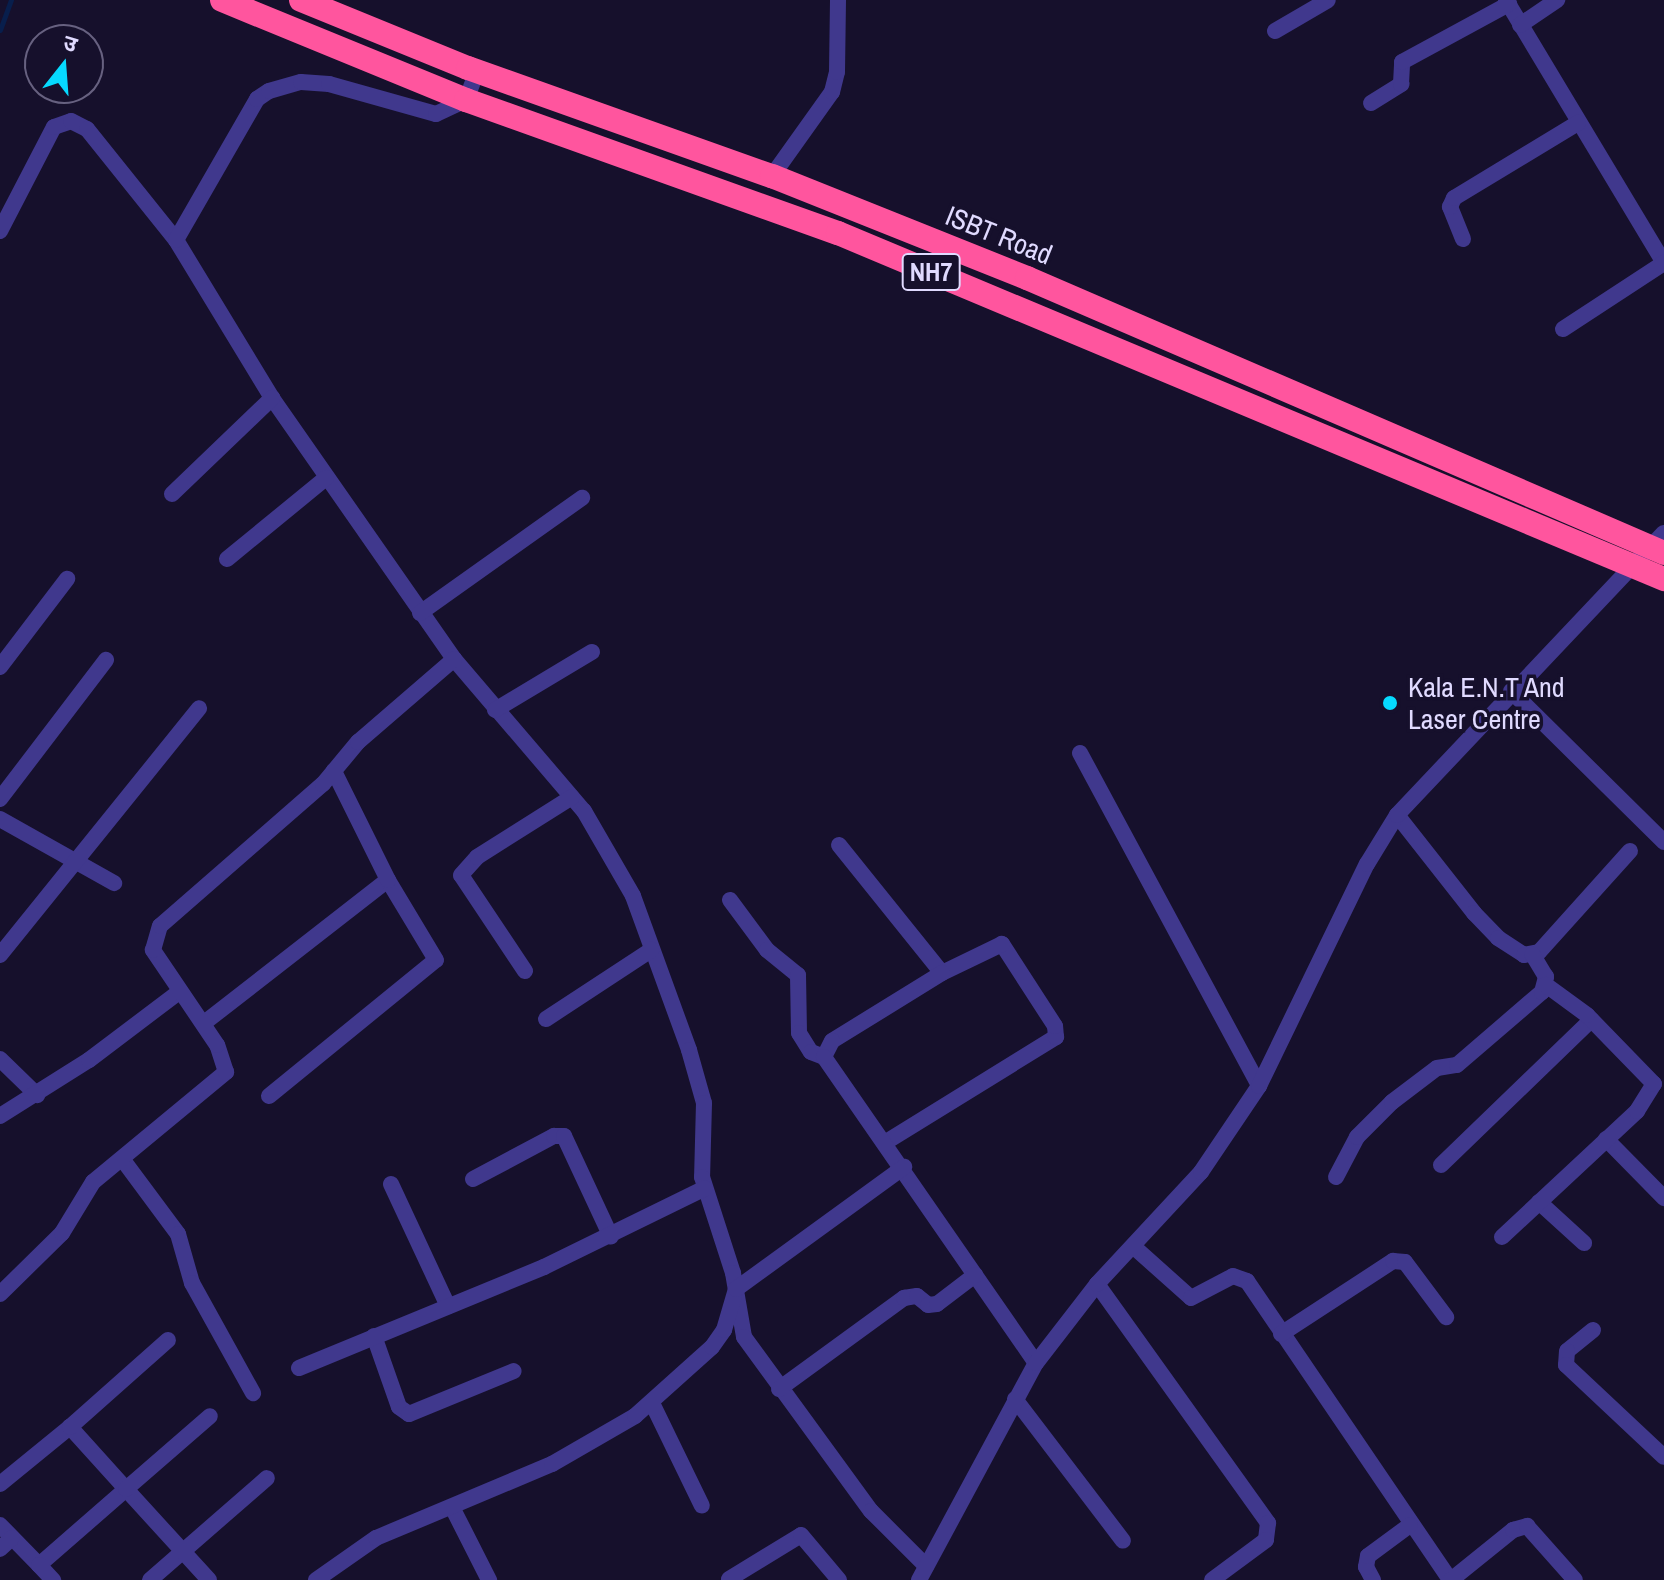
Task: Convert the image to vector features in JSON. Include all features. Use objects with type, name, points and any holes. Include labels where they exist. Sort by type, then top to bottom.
[{"type":"highway","name":"NH7","points":[[222,0],[466,100],[838,233],[1664,579]]},
{"type":"highway","name":"ISBT Road","points":[[301,0],[477,71],[772,176],[1027,278],[1659,545]]},
{"type":"street","points":[[772,176],[832,92],[837,72],[838,0]]},
{"type":"street","points":[[1275,31],[1328,0]]},
{"type":"street","points":[[1520,25],[1557,0]]},
{"type":"street","points":[[1371,103],[1401,84],[1402,62],[1507,2],[1664,263],[1563,329]]},
{"type":"street","points":[[176,240],[257,99],[269,91],[301,82],[329,84],[426,114],[452,110],[466,100],[477,71]]},
{"type":"street","points":[[0,231],[48,136],[71,121],[100,143],[176,240],[272,398],[420,613],[495,710],[572,797],[629,888],[704,1103],[705,1188],[736,1289],[744,1337],[871,1511],[923,1573],[1036,1363],[1097,1284],[1201,1172],[1259,1086],[1367,864],[1397,815],[1631,567],[1659,545]]},
{"type":"street","points":[[1463,239],[1450,207],[1454,198],[1578,123]]},
{"type":"street","points":[[172,494],[272,398]]},
{"type":"street","points":[[227,559],[326,478]]},
{"type":"street","points":[[420,613],[582,498]]},
{"type":"street","points":[[0,667],[67,579]]},
{"type":"street","points":[[495,710],[592,652]]},
{"type":"street","points":[[0,1294],[62,1233],[93,1182],[223,1078],[227,1065],[204,1023],[179,992],[153,950],[160,926],[334,771],[367,733],[454,659]]},
{"type":"street","points":[[0,799],[106,660]]},
{"type":"street","points":[[1511,691],[1664,842]]},
{"type":"street","points":[[0,955],[73,860],[199,708]]},
{"type":"street","points":[[1080,753],[1259,1086]]},
{"type":"street","points":[[269,1096],[434,966],[433,948],[388,880],[334,771]]},
{"type":"street","points":[[525,971],[461,875],[477,857],[572,797]]},
{"type":"street","points":[[1397,815],[1498,938],[1533,955],[1546,985],[1591,1020],[1654,1084],[1648,1100],[1502,1237]]},
{"type":"street","points":[[0,819],[114,883]]},
{"type":"street","points":[[839,845],[942,973]]},
{"type":"street","points":[[1533,955],[1630,851]]},
{"type":"street","points":[[204,1023],[388,880]]},
{"type":"street","points":[[730,900],[767,950],[799,978],[799,1033],[811,1052],[824,1057],[886,1142],[1036,1363]]},
{"type":"street","points":[[824,1057],[832,1041],[942,973],[1002,944],[1057,1033],[1049,1043],[886,1142]]},
{"type":"street","points":[[546,1019],[651,950]]},
{"type":"street","points":[[1336,1177],[1357,1137],[1392,1102],[1437,1068],[1457,1065],[1546,985]]},
{"type":"street","points":[[0,1116],[37,1095],[179,992]]},
{"type":"street","points":[[1441,1165],[1591,1020]]},
{"type":"street","points":[[0,1059],[37,1095]]},
{"type":"street","points":[[473,1179],[554,1136],[564,1136],[611,1237]]},
{"type":"street","points":[[1606,1139],[1664,1198]]},
{"type":"street","points":[[123,1160],[178,1234],[192,1283],[253,1393]]},
{"type":"street","points":[[316,1580],[376,1538],[453,1509],[552,1464],[652,1403],[718,1340],[736,1289],[904,1167]]},
{"type":"street","points":[[391,1184],[448,1306]]},
{"type":"street","points":[[299,1368],[611,1237],[705,1188]]},
{"type":"street","points":[[1539,1202],[1584,1243]]},
{"type":"street","points":[[1134,1247],[1191,1298],[1227,1278],[1244,1278],[1410,1525],[1451,1580],[1513,1530],[1527,1526],[1575,1580]]},
{"type":"street","points":[[1281,1334],[1393,1261],[1405,1262],[1446,1317]]},
{"type":"street","points":[[779,1389],[904,1298],[917,1296],[928,1305],[937,1304],[975,1275]]},
{"type":"street","points":[[1097,1284],[1268,1523],[1266,1540],[1212,1580]]},
{"type":"street","points":[[1593,1330],[1567,1351],[1566,1365],[1664,1457]]},
{"type":"street","points":[[374,1336],[399,1407],[409,1414],[514,1371]]},
{"type":"street","points":[[0,1484],[168,1340]]},
{"type":"street","points":[[1015,1399],[1123,1541]]},
{"type":"street","points":[[652,1403],[702,1506]]},
{"type":"street","points":[[39,1565],[210,1416]]},
{"type":"street","points":[[70,1427],[209,1580]]},
{"type":"street","points":[[150,1580],[267,1478]]},
{"type":"street","points":[[453,1509],[489,1580]]},
{"type":"street","points":[[1373,1580],[1366,1567],[1368,1556],[1410,1525]]},
{"type":"street","points":[[729,1579],[801,1535],[839,1580]]},
{"type":"street","points":[[4,1537],[53,1580]]},
{"type":"waterway","points":[[0,30],[11,0]]},
{"type":"place","name":"Kala E.N.T And Laser Centre","points":[[1390,703]]}]
